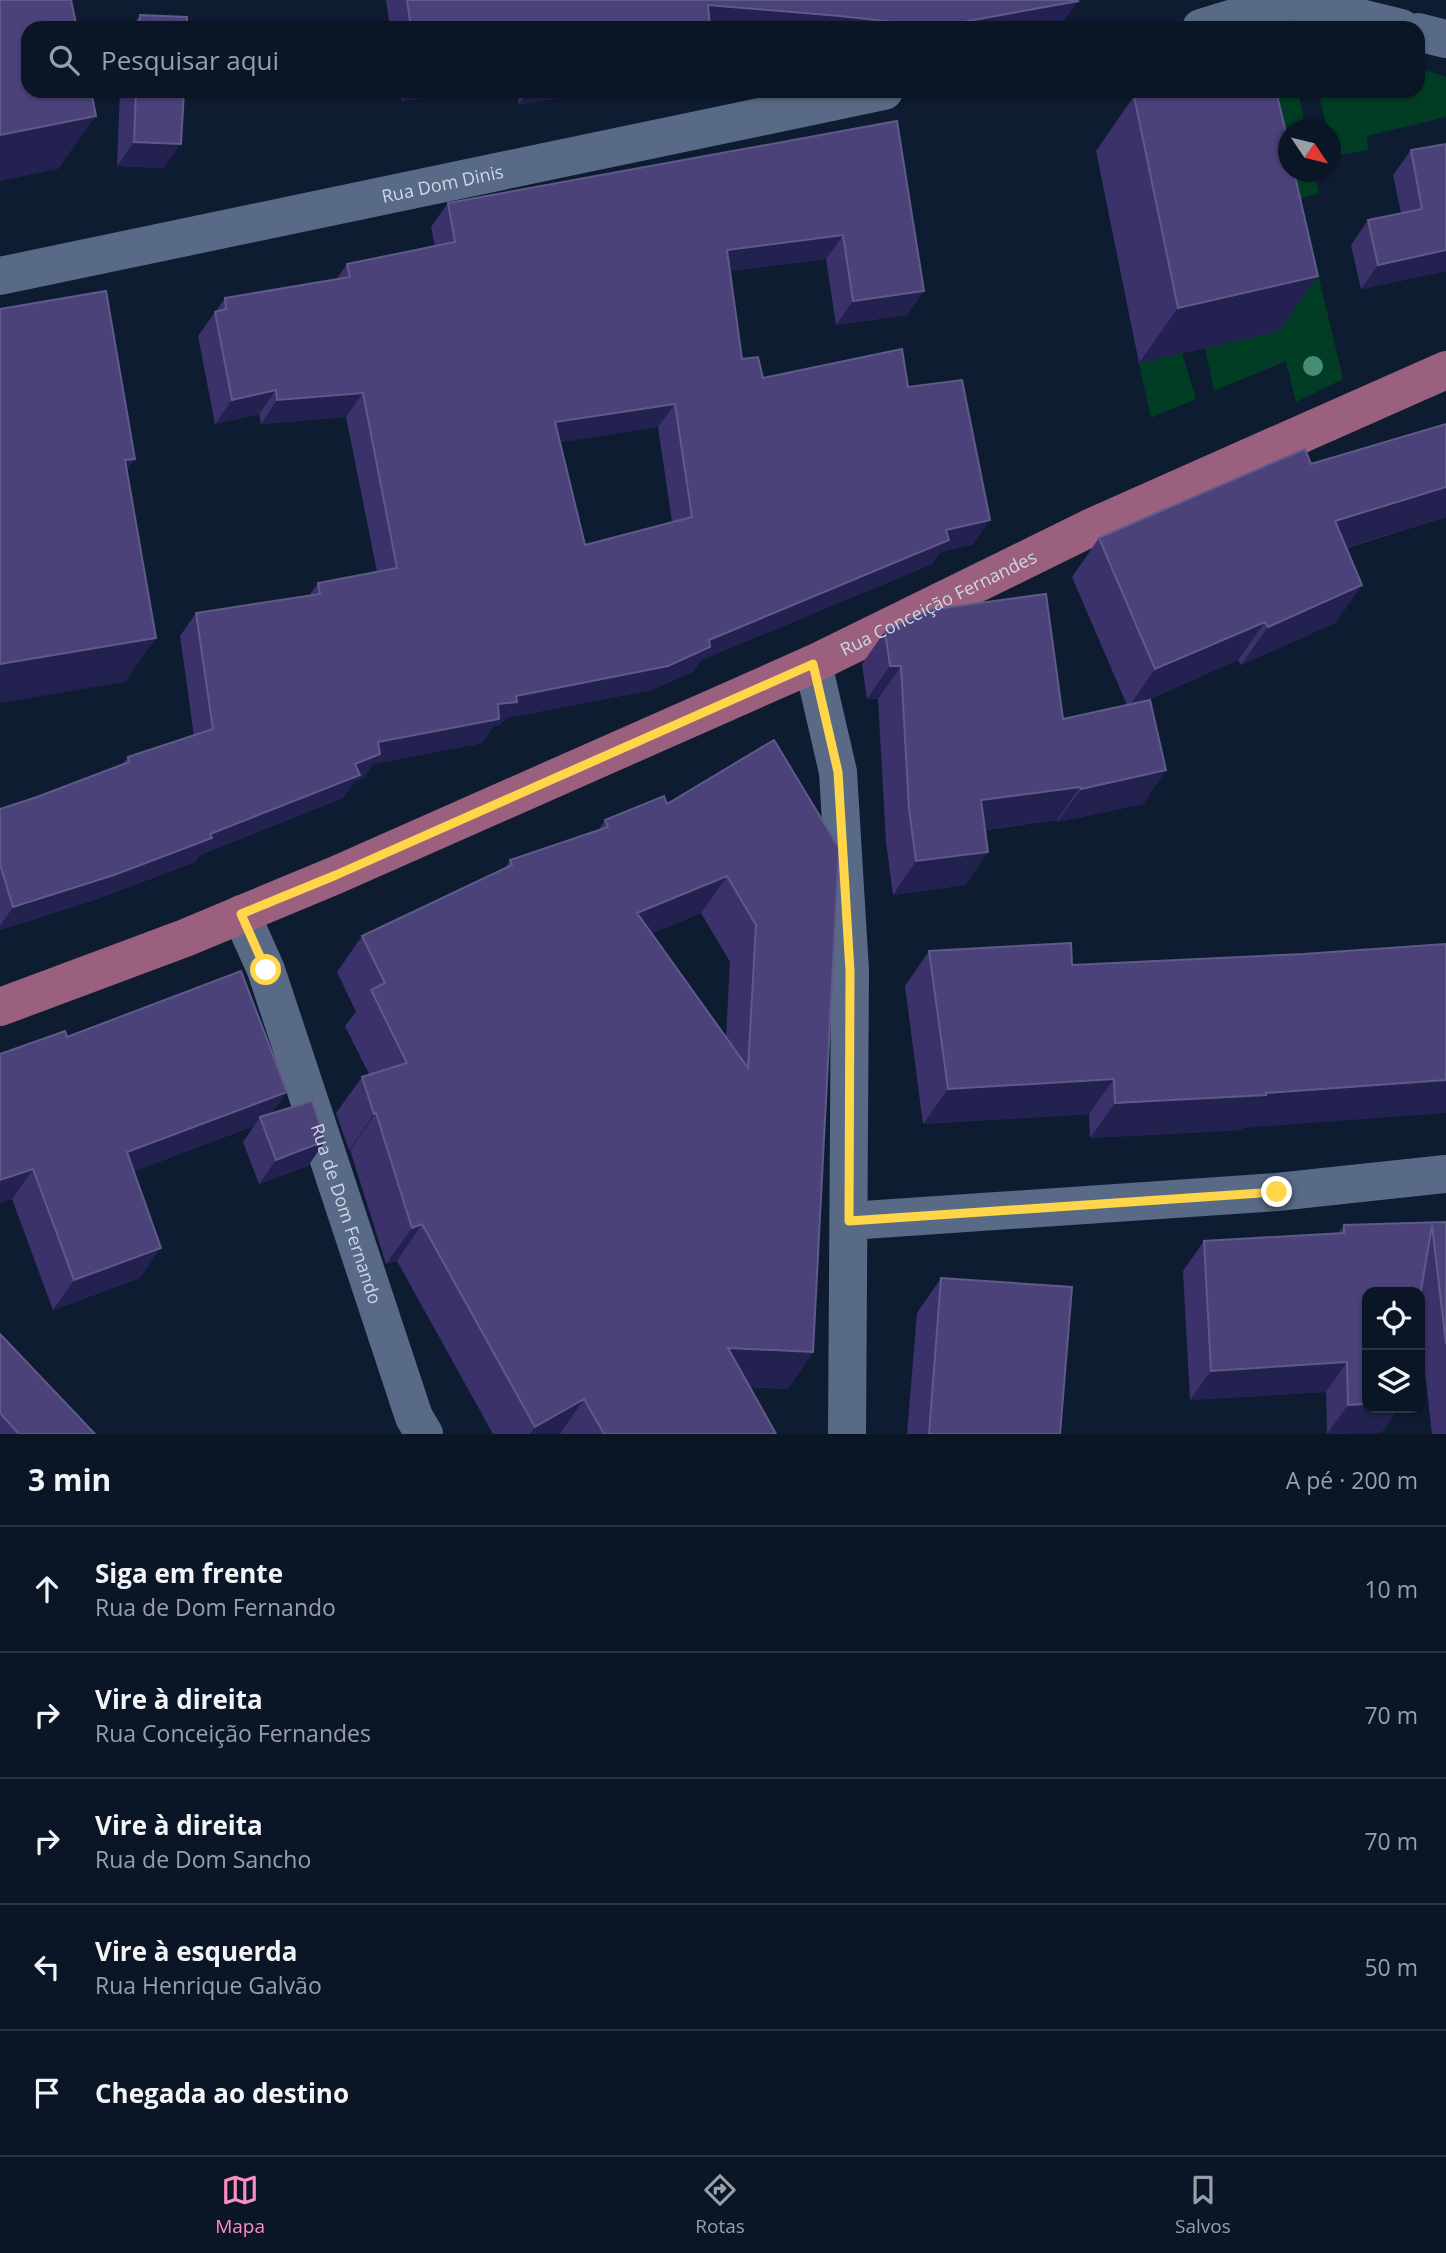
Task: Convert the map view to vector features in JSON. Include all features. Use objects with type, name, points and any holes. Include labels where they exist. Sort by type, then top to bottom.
[{"type":"main road","name":"Rua Conceição Fernandes","points":[[0,1007],[185,938],[361,864],[813,664],[1094,526],[1446,369]]},
{"type":"street","points":[[1223,21],[1288,0],[1373,21]]},
{"type":"street","points":[[1425,34],[1446,39]]},
{"type":"street","name":"Rua Dom Dinis","points":[[0,276],[851,98]]},
{"type":"street","points":[[813,664],[838,772],[850,971],[847,1434]]},
{"type":"street","name":"Rua de Dom Fernando","points":[[241,914],[266,970],[414,1417],[424,1434]]},
{"type":"street","points":[[849,1221],[1277,1192],[1446,1174]]},
{"type":"green space","points":[[1425,70],[1446,77],[1446,117],[1367,136],[1368,150],[1341,155],[1341,119],[1325,119],[1320,98],[1425,98]]},
{"type":"green space","points":[[1227,98],[1299,98],[1304,119],[1278,119],[1278,182],[1316,182],[1319,193],[1300,199],[1343,379],[1296,402],[1286,361],[1214,391],[1205,348],[1279,330]]},
{"type":"green space","points":[[1182,353],[1196,399],[1151,418],[1139,363]]},
{"type":"building","points":[[0,0],[71,0],[76,21],[21,21],[21,98],[92,98],[96,116],[0,135]]},
{"type":"building","points":[[407,0],[1078,1],[968,21],[884,21],[708,5],[709,21],[410,21]]},
{"type":"building","points":[[140,15],[187,17],[187,21],[140,21]]},
{"type":"building","points":[[136,98],[184,98],[181,144],[134,142]]},
{"type":"building","points":[[1134,98],[1278,98],[1283,119],[1278,119],[1278,182],[1296,182],[1318,276],[1178,308]]},
{"type":"building","points":[[897,121],[924,291],[853,301],[843,235],[727,250],[742,359],[758,357],[763,378],[902,349],[908,387],[962,380],[990,520],[946,530],[949,540],[709,640],[710,647],[668,666],[516,696],[517,702],[498,704],[499,719],[378,742],[380,754],[355,764],[360,775],[210,834],[212,838],[114,875],[13,907],[0,864],[0,809],[129,762],[128,757],[213,729],[196,613],[320,594],[318,583],[397,568],[363,393],[277,400],[276,390],[232,400],[215,312],[226,309],[225,298],[350,277],[347,264],[455,242],[448,203]],"holes":[[[675,404],[692,517],[585,545],[555,422]]]},
{"type":"building","points":[[1446,144],[1446,250],[1378,265],[1368,220],[1422,209],[1411,150]]},
{"type":"building","points":[[106,291],[135,459],[125,460],[156,638],[0,664],[0,309]]},
{"type":"building","points":[[1446,424],[1446,487],[1335,521],[1362,585],[1268,627],[1265,622],[1155,669],[1099,538],[1305,449],[1311,464]]},
{"type":"building","points":[[1046,594],[1063,719],[1150,700],[1166,770],[1081,789],[981,800],[988,852],[916,861],[909,809],[901,666],[890,666],[885,631],[929,610]]},
{"type":"building","points":[[774,740],[839,848],[813,1352],[728,1348],[776,1434],[604,1434],[584,1399],[535,1427],[422,1224],[412,1228],[362,1077],[407,1063],[371,990],[385,983],[362,936],[512,865],[510,860],[608,827],[605,820],[664,796],[667,804]],"holes":[[[727,876],[756,925],[748,1068],[637,913]]]},
{"type":"building","points":[[1071,943],[1072,965],[1445,944],[1446,1080],[1266,1095],[1115,1103],[1114,1079],[948,1089],[929,951]]},
{"type":"building","points":[[241,971],[287,1092],[127,1152],[161,1248],[74,1280],[33,1169],[0,1180],[0,1054],[65,1031],[67,1037]]},
{"type":"building","points":[[312,1101],[325,1141],[276,1160],[260,1117]]},
{"type":"building","points":[[1446,1222],[1446,1344],[1432,1225],[1422,1287],[1362,1287],[1362,1404],[1348,1405],[1347,1362],[1211,1371],[1204,1241],[1344,1233],[1344,1225]]},
{"type":"building","points":[[941,1278],[1072,1287],[1060,1434],[929,1434]]},
{"type":"building","points":[[0,1334],[95,1434],[19,1434],[0,1413]]},
{"type":"route","points":[[266,970],[241,914],[336,875],[813,664],[838,772],[850,971],[849,1221],[1277,1192]]}]
